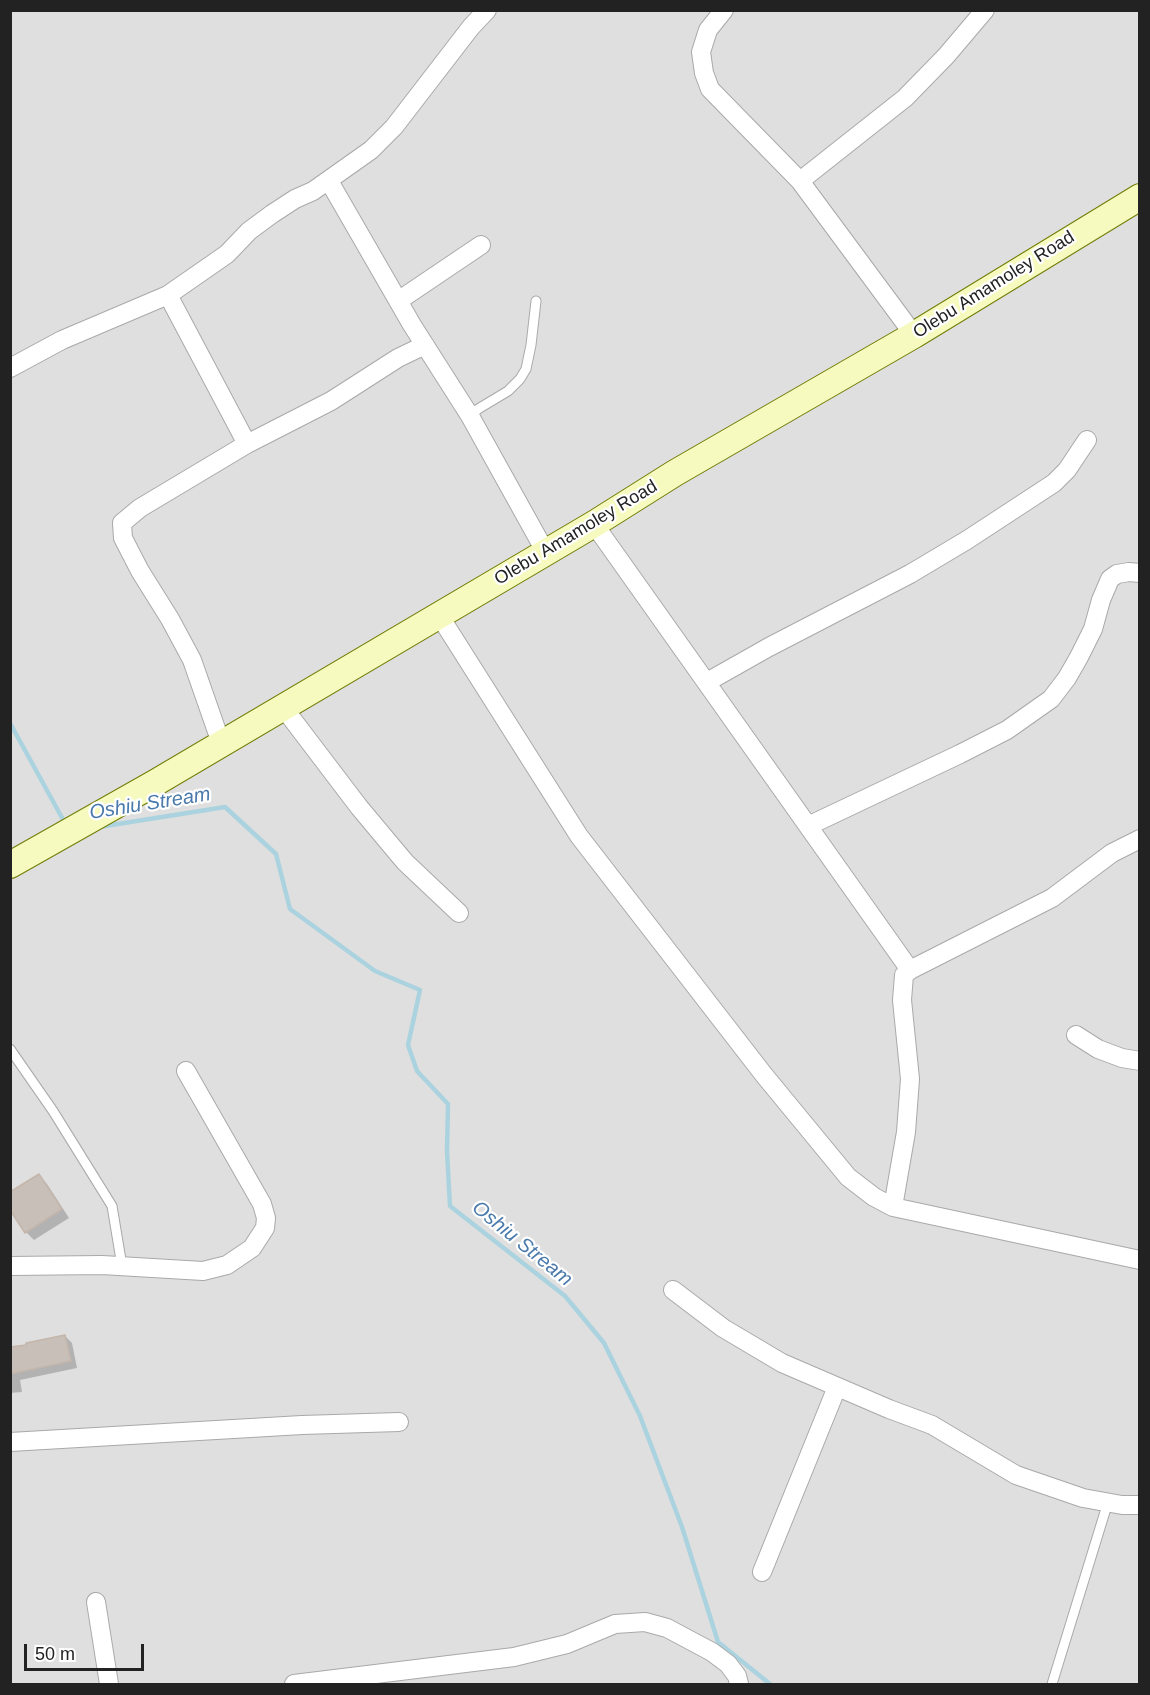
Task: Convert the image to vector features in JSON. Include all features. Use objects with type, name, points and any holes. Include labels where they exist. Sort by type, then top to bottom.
[{"type":"street","points":[[10,368],[62,340],[168,295],[227,254],[249,231],[272,214],[329,180],[371,150],[394,127],[464,36],[487,10]]},
{"type":"street","points":[[723,10],[708,30],[701,52],[704,73],[710,89],[800,181],[914,335]]},
{"type":"street","points":[[800,181],[905,98],[986,10]]},
{"type":"street","points":[[329,180],[398,301],[470,416],[545,551]]},
{"type":"street","name":"Olebu Amamoley Road","points":[[10,865],[594,524],[675,473],[914,335],[1140,197]]},
{"type":"street","points":[[398,301],[481,245]]},
{"type":"street","points":[[168,295],[247,444]]},
{"type":"street","points":[[221,743],[192,660],[171,619],[140,571],[123,538],[122,523],[140,508],[247,444],[332,400],[398,358],[425,345]]},
{"type":"street","points":[[707,682],[778,642],[910,574],[976,533],[1054,483],[1067,470],[1087,440]]},
{"type":"street","points":[[594,524],[910,970]]},
{"type":"street","points":[[808,826],[1007,730],[1051,699],[1067,678],[1093,629],[1110,579],[1123,573],[1140,573]]},
{"type":"street","points":[[439,615],[586,845],[764,1075],[848,1177],[874,1197],[893,1207],[1140,1260]]},
{"type":"street","points":[[283,707],[359,807],[405,862],[459,913]]},
{"type":"street","points":[[893,1207],[906,1132],[910,1078],[902,980],[904,975],[1052,898],[1112,853],[1140,839]]},
{"type":"street","points":[[1076,1035],[1122,1058],[1140,1061]]},
{"type":"street","points":[[10,1266],[122,1266],[203,1271],[227,1265],[252,1248],[265,1228],[266,1218],[262,1204],[186,1071]]},
{"type":"street","points":[[673,1290],[723,1328],[782,1363],[932,1425],[1016,1475],[1083,1498],[1140,1505]]},
{"type":"street","points":[[762,1572],[837,1387]]},
{"type":"street","points":[[10,1442],[303,1425],[399,1422]]},
{"type":"street","points":[[96,1602],[109,1684]]},
{"type":"street","points":[[294,1684],[514,1657],[567,1644],[615,1624],[645,1622],[668,1628],[712,1652],[728,1664],[737,1676],[739,1684]]},
{"type":"lane","points":[[470,416],[478,408],[508,391],[526,369],[536,301]]},
{"type":"lane","points":[[10,1049],[53,1111],[112,1206],[122,1266]]},
{"type":"lane","points":[[1052,1684],[1108,1502]]},
{"type":"shaded area","points":[[11,11],[1139,11],[1139,1684],[11,1684]]},
{"type":"building","points":[[39,1174],[62,1209],[25,1233],[10,1210],[10,1192]]},
{"type":"building","points":[[65,1335],[71,1361],[10,1374],[10,1347]]},
{"type":"waterway","name":"Oshiu Stream","points":[[10,723],[66,825]]},
{"type":"waterway","name":"Oshiu Stream","points":[[99,827],[225,807],[276,854],[290,909],[375,971],[420,990],[408,1045],[417,1071],[448,1104],[447,1151],[450,1206],[565,1296],[604,1343],[640,1416],[682,1527],[718,1642],[770,1684]]}]
